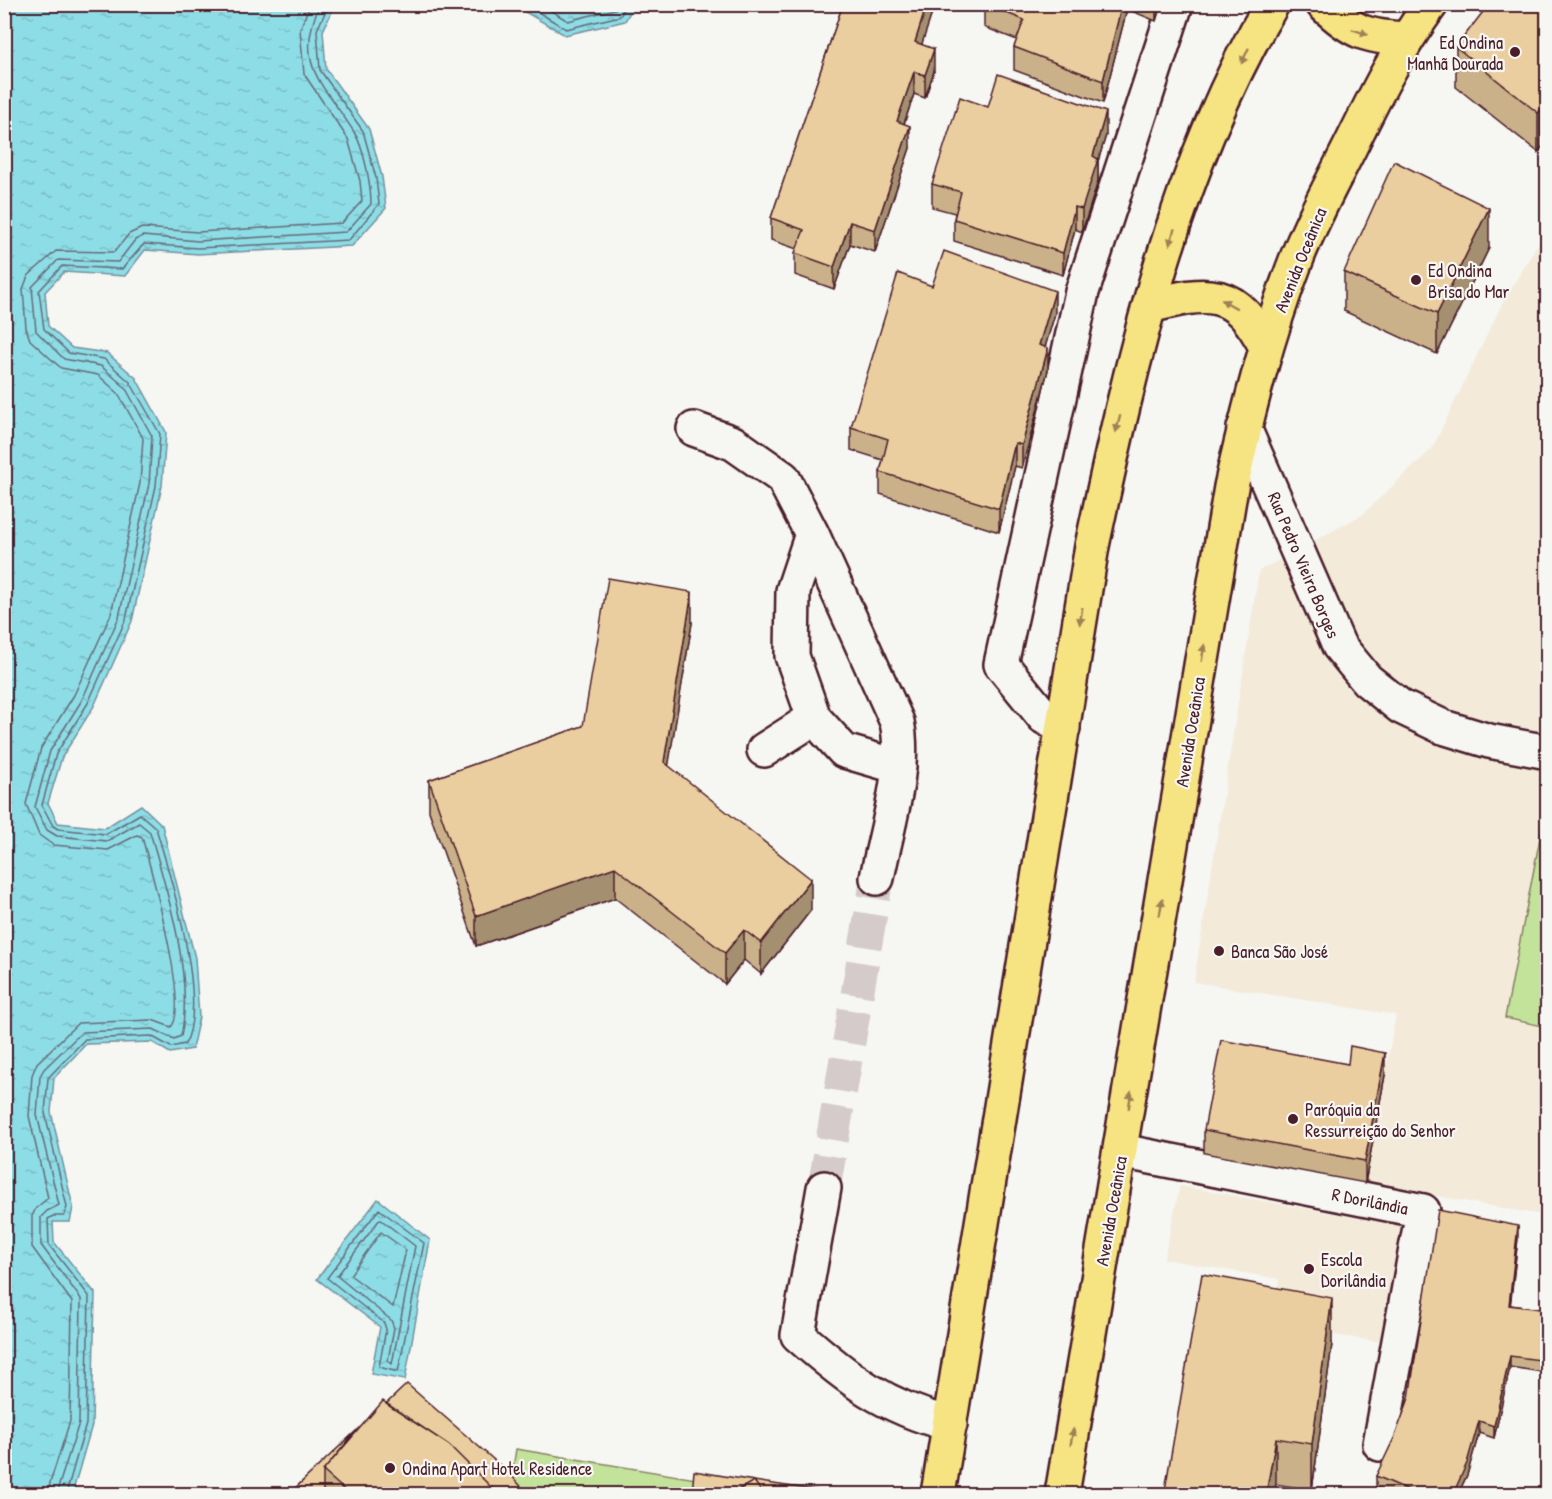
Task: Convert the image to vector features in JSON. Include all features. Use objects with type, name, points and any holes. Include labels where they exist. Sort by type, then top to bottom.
[{"type":"main road","points":[[938,1494],[1092,546],[1115,435],[1150,306],[1184,199],[1213,126],[1257,30],[1272,4]]},
{"type":"main road","points":[[1323,4],[1347,27],[1378,38],[1406,39]]},
{"type":"main road","name":"Avenida Oceânica","points":[[1062,1494],[1231,487],[1245,428],[1266,347],[1296,261],[1369,109],[1406,39],[1431,4]]},
{"type":"main road","points":[[1150,306],[1187,296],[1216,296],[1237,307],[1253,323],[1266,347]]},
{"type":"street","points":[[1063,728],[1044,717],[1001,664],[1082,292],[1176,4]]},
{"type":"street","name":"Rua Pedro Vieira Borges","points":[[1245,428],[1339,646],[1367,680],[1401,707],[1443,727],[1490,741],[1548,752]]},
{"type":"street","points":[[694,429],[733,443],[759,459],[783,478],[812,534],[897,722],[902,742],[899,767],[877,878]]},
{"type":"street","points":[[812,534],[793,591],[792,656],[814,718],[844,751],[899,767]]},
{"type":"street","points":[[764,750],[814,718]]},
{"type":"street","name":"R Dorilândia","points":[[1121,1151],[1423,1211],[1380,1444]]},
{"type":"street","points":[[824,1188],[798,1335],[853,1382],[912,1414],[950,1424]]},
{"type":"shaded area","points":[[1547,229],[1547,1216],[1365,1183],[1396,1015],[1194,982],[1259,571],[1362,515],[1432,449],[1503,302]]},
{"type":"shaded area","name":"Escola Dorilândia","points":[[1180,1186],[1403,1226],[1383,1342],[1270,1326],[1279,1279],[1164,1259]]},
{"type":"green space","points":[[1546,807],[1548,807],[1547,1027],[1505,1018]]},
{"type":"green space","points":[[516,1449],[696,1479],[694,1494],[509,1494]]},
{"type":"water","points":[[5,4],[335,5],[323,31],[326,69],[369,129],[382,177],[386,208],[352,246],[198,254],[145,250],[125,276],[64,272],[45,292],[48,326],[72,348],[107,353],[136,378],[166,432],[162,486],[132,621],[94,706],[62,757],[48,803],[58,823],[105,828],[141,805],[162,825],[195,958],[199,1017],[192,1049],[170,1053],[152,1042],[86,1044],[54,1078],[51,1112],[73,1207],[70,1222],[53,1222],[54,1242],[95,1293],[92,1425],[72,1494],[4,1494]]},
{"type":"water","points":[[513,5],[634,5],[625,21],[565,35]]},
{"type":"water","points":[[378,1199],[430,1240],[405,1380],[371,1374],[380,1327],[317,1279]]},
{"type":"building","points":[[843,4],[927,4],[915,42],[934,49],[925,75],[914,72],[897,121],[910,126],[875,230],[850,222],[834,267],[795,253],[804,230],[771,218]]},
{"type":"building","points":[[984,4],[1122,4],[1103,81],[1014,47],[1024,20]]},
{"type":"building","name":"Ed Ondina Manhã Dourada","points":[[1489,4],[1548,4],[1548,101],[1538,113],[1456,47]]},
{"type":"building","points":[[998,74],[1106,112],[1093,156],[1098,159],[1082,209],[1075,207],[1063,253],[954,219],[961,192],[932,184],[960,97],[988,107]]},
{"type":"building","points":[[1394,161],[1489,208],[1437,314],[1344,272]]},
{"type":"building","points":[[944,251],[1055,291],[1039,345],[1048,348],[1022,445],[1015,443],[999,509],[880,472],[888,439],[851,427],[898,273],[932,286]]},
{"type":"building","points":[[608,578],[692,592],[664,762],[811,879],[761,943],[744,930],[725,953],[615,867],[476,916],[429,780],[583,726]]},
{"type":"building","name":"Paróquia da Ressurreição do Senhor","points":[[1221,1040],[1348,1064],[1350,1046],[1385,1053],[1365,1161],[1204,1130]]},
{"type":"building","points":[[1438,1210],[1518,1226],[1509,1305],[1548,1310],[1548,1361],[1510,1356],[1494,1426],[1479,1421],[1467,1463],[1453,1494],[1418,1494],[1376,1476],[1395,1436],[1409,1398]]},
{"type":"building","points":[[1202,1274],[1332,1298],[1312,1444],[1276,1438],[1266,1494],[1190,1494],[1165,1490]]},
{"type":"building","points":[[407,1384],[509,1473],[528,1494],[498,1494],[449,1445],[386,1404]]},
{"type":"building","points":[[383,1401],[449,1445],[498,1494],[349,1494],[323,1471]]},
{"type":"building","points":[[357,1430],[323,1471],[323,1494],[289,1494]]},
{"type":"building","points":[[694,1471],[754,1481],[731,1494],[692,1494]]},
{"type":"building","points":[[754,1481],[763,1494],[731,1494]]},
{"type":"building","points":[[754,1481],[841,1494],[763,1494]]},
{"type":"tunnel","points":[[824,1188],[877,878]]},
{"type":"place","name":"Ed Ondina Manhã Dourada","points":[[1515,52]]},
{"type":"place","name":"Ed Ondina Brisa do Mar","points":[[1416,280]]},
{"type":"place","name":"Banca São José","points":[[1219,951]]},
{"type":"place","name":"Paróquia da Ressurreição do Senhor","points":[[1293,1119]]},
{"type":"place","name":"Escola Dorilândia","points":[[1309,1269]]},
{"type":"place","name":"Ondina Apart Hotel Residence","points":[[390,1468]]}]
